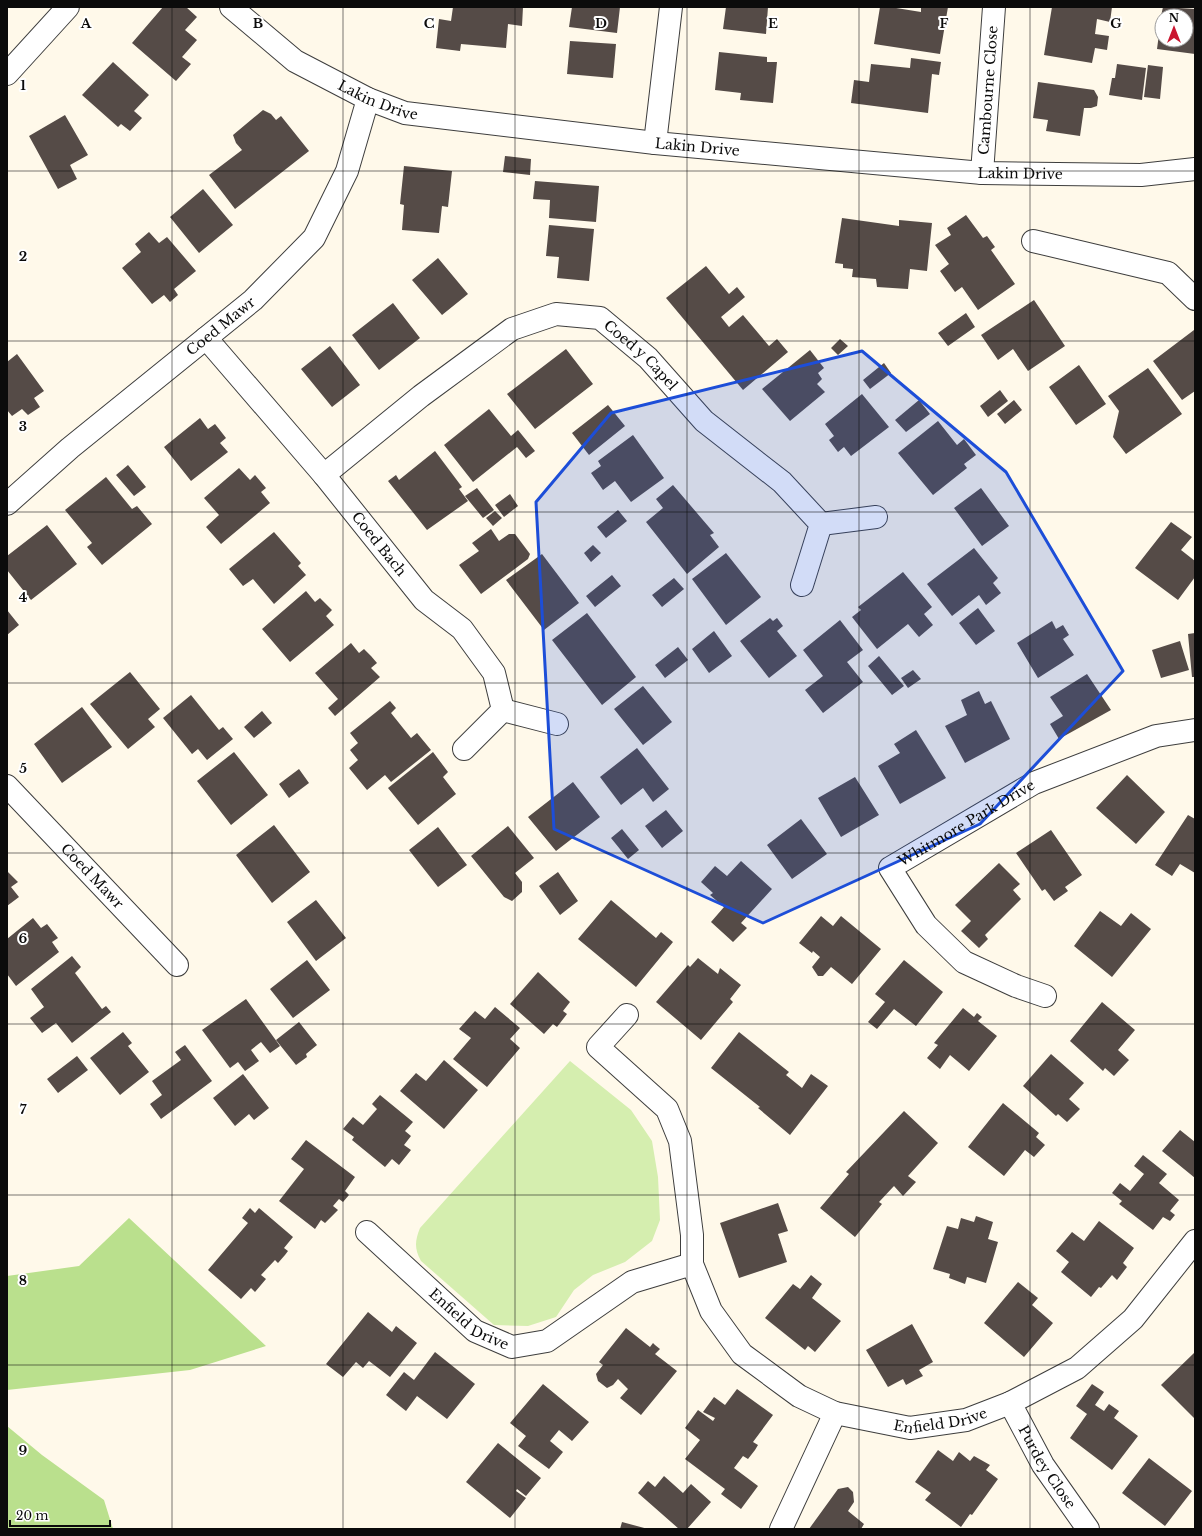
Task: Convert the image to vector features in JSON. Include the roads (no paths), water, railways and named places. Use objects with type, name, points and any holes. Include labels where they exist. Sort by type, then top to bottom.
[{"type":"street","points":[[7,74],[68,7]]},
{"type":"street","name":"Lakin Drive","points":[[232,7],[295,61],[368,99],[405,113],[655,142],[982,173],[1141,175],[1195,169]]},
{"type":"street","points":[[655,142],[670,7]]},
{"type":"street","name":"Cambourne Close","points":[[982,173],[994,7]]},
{"type":"street","name":"Coed Mawr","points":[[7,504],[70,448],[253,300],[314,238],[347,171],[368,99]]},
{"type":"street","points":[[1033,241],[1168,273],[1195,299]]},
{"type":"street","name":"Coed y Capel","points":[[324,475],[421,396],[512,329],[556,314],[563,314],[600,318],[648,358],[704,421],[782,482],[821,524]]},
{"type":"street","name":"Coed Bach","points":[[206,338],[324,475],[424,600],[462,629],[494,673],[503,710]]},
{"type":"street","points":[[802,585],[821,524],[876,517]]},
{"type":"street","points":[[464,749],[503,710],[557,724]]},
{"type":"street","name":"Whitmore Park Drive","points":[[1045,996],[1016,986],[964,962],[926,925],[890,868],[1034,783],[1156,736],[1195,730]]},
{"type":"street","name":"Coed Mawr","points":[[7,786],[177,965]]},
{"type":"street","name":"Enfield Drive","points":[[627,1016],[598,1046],[667,1109],[680,1141],[692,1235],[692,1264],[710,1311],[742,1354],[799,1396],[835,1414],[910,1428],[966,1420],[1010,1403],[1077,1368],[1133,1319],[1195,1241]]},
{"type":"street","name":"Enfield Drive","points":[[367,1232],[475,1331],[512,1347],[547,1341],[632,1282],[692,1264]]},
{"type":"street","name":"Purdey Close","points":[[1010,1403],[1043,1465],[1088,1529]]},
{"type":"street","points":[[781,1529],[835,1414]]}]
